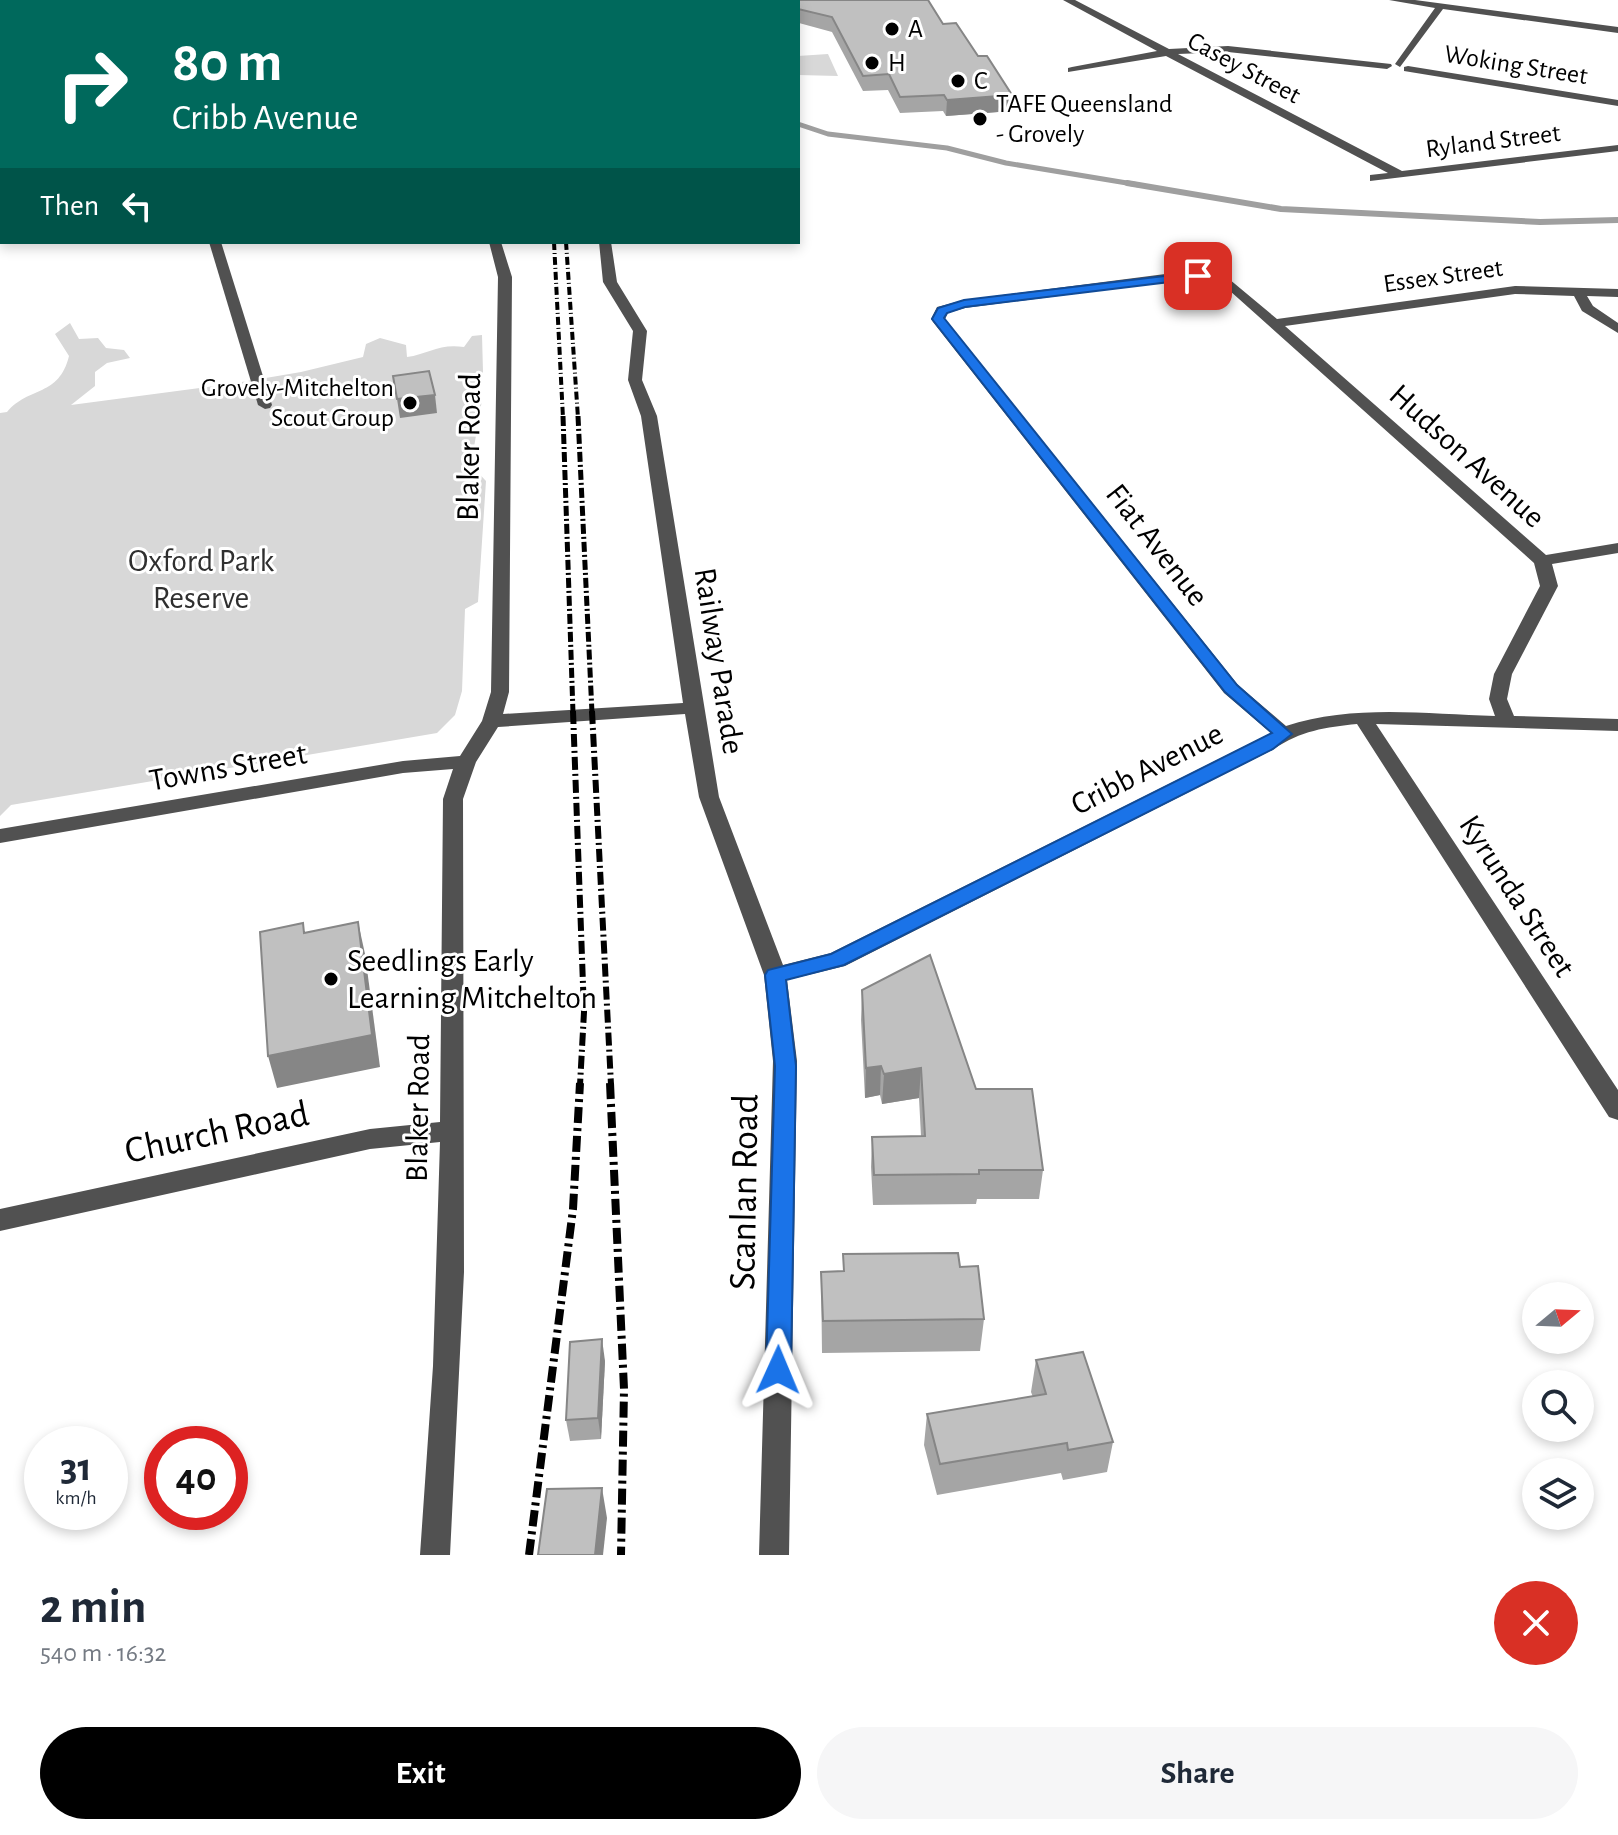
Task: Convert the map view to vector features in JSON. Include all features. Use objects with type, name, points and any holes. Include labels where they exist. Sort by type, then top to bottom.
[{"type":"street","name":"Casey Street","points":[[1068,0],[1401,175]]},
{"type":"street","points":[[1394,0],[1618,30]]},
{"type":"street","points":[[1404,67],[1441,6]]},
{"type":"street","name":"Woking Street","points":[[1168,53],[1228,49],[1404,67],[1618,103]]},
{"type":"street","points":[[1072,70],[1168,53]]},
{"type":"street","name":"Ryland Street","points":[[1374,178],[1618,148]]},
{"type":"street","points":[[216,244],[265,405]]},
{"type":"street","name":"Blaker Road","points":[[435,1555],[443,1465],[452,1131],[453,799],[466,762],[492,721],[500,692],[505,277],[496,244]]},
{"type":"street","name":"Railway Parade","points":[[605,244],[610,282],[640,331],[635,380],[649,416],[709,797],[775,975]]},
{"type":"street","name":"Fiat Avenue","points":[[1223,278],[1173,277],[964,304],[942,310],[938,319],[1231,689],[1283,734]]},
{"type":"street","name":"Hudson Avenue","points":[[1223,278],[1542,561],[1549,586],[1503,674],[1498,699],[1507,722]]},
{"type":"street","name":"Essex Street","points":[[1276,323],[1515,290],[1618,293]]},
{"type":"street","points":[[1578,291],[1587,308],[1618,329]]},
{"type":"street","points":[[1542,561],[1618,548]]},
{"type":"street","points":[[492,721],[693,708]]},
{"type":"street","name":"Cribb Avenue","points":[[775,975],[837,960],[1267,745],[1283,734],[1318,722],[1362,718],[1618,725]]},
{"type":"street","name":"Kyrunda Street","points":[[1362,718],[1618,1110]]},
{"type":"street","name":"Towns Street","points":[[0,836],[403,767],[466,762]]},
{"type":"street","name":"Scanlan Road","points":[[774,1555],[786,1066],[775,975]]},
{"type":"street","name":"Church Road","points":[[0,1220],[370,1139],[452,1131]]},
{"type":"green space","points":[[828,54],[838,76],[800,75],[800,56]]},
{"type":"green space","name":"Oxford Park Reserve","points":[[70,323],[79,339],[98,338],[106,348],[124,350],[130,358],[107,363],[95,372],[95,386],[71,405],[301,372],[363,357],[366,344],[380,338],[406,345],[407,357],[441,348],[464,347],[472,336],[482,335],[483,372],[474,385],[473,396],[482,400],[471,465],[486,481],[478,602],[465,609],[462,691],[455,715],[437,733],[11,805],[0,816],[0,413],[7,412],[58,378],[69,356],[55,334]]},
{"type":"building","points":[[800,0],[928,0],[943,24],[956,23],[978,56],[987,56],[1012,95],[947,100],[944,95],[900,97],[889,74],[863,76],[832,17],[800,9]]},
{"type":"building","points":[[429,371],[435,395],[397,399],[393,376]]},
{"type":"building","points":[[358,922],[372,1035],[268,1056],[260,932],[303,923],[304,933]]},
{"type":"building","points":[[930,955],[976,1089],[1032,1089],[1043,1170],[874,1175],[872,1137],[925,1136],[921,1068],[884,1074],[881,1066],[866,1068],[862,990]]},
{"type":"building","points":[[958,1253],[960,1267],[978,1266],[984,1319],[823,1321],[821,1272],[844,1271],[843,1254]]},
{"type":"building","points":[[602,1339],[598,1418],[566,1420],[570,1342]]},
{"type":"building","points":[[1083,1352],[1113,1442],[1068,1450],[1067,1443],[940,1464],[927,1414],[1046,1394],[1036,1360]]},
{"type":"building","points":[[602,1488],[595,1555],[538,1555],[547,1489]]},
{"type":"waterway","points":[[800,125],[828,134],[947,148],[1006,163],[1131,184]]},
{"type":"waterway","points":[[1127,183],[1131,184]]},
{"type":"waterway","points":[[1131,184],[1139,185]]},
{"type":"waterway","points":[[1131,184],[1281,209],[1540,222],[1618,220]]},
{"type":"railway","points":[[554,244],[563,418]]},
{"type":"railway","points":[[566,244],[578,418]]},
{"type":"railway","points":[[563,416],[573,713]]},
{"type":"railway","points":[[578,416],[592,713]]},
{"type":"railway","points":[[573,711],[584,1012],[580,1085]]},
{"type":"railway","points":[[592,711],[611,1085]]},
{"type":"railway","points":[[529,1555],[573,1209],[580,1083]]},
{"type":"railway","points":[[610,1083],[624,1389],[621,1555]]},
{"type":"place","name":"A","points":[[892,29]]},
{"type":"place","name":"H","points":[[872,63]]},
{"type":"place","name":"C","points":[[958,81]]},
{"type":"place","name":"TAFE Queensland - Grovely","points":[[980,119]]},
{"type":"place","name":"Grovely-Mitchelton Scout Group","points":[[410,403]]},
{"type":"place","name":"Seedlings Early Learning Mitchelton","points":[[331,979]]},
{"type":"route","points":[[778,1370],[786,1066],[775,975],[837,960],[1267,745],[1283,734],[1231,689],[938,319],[942,310],[964,304],[1198,276]]}]
